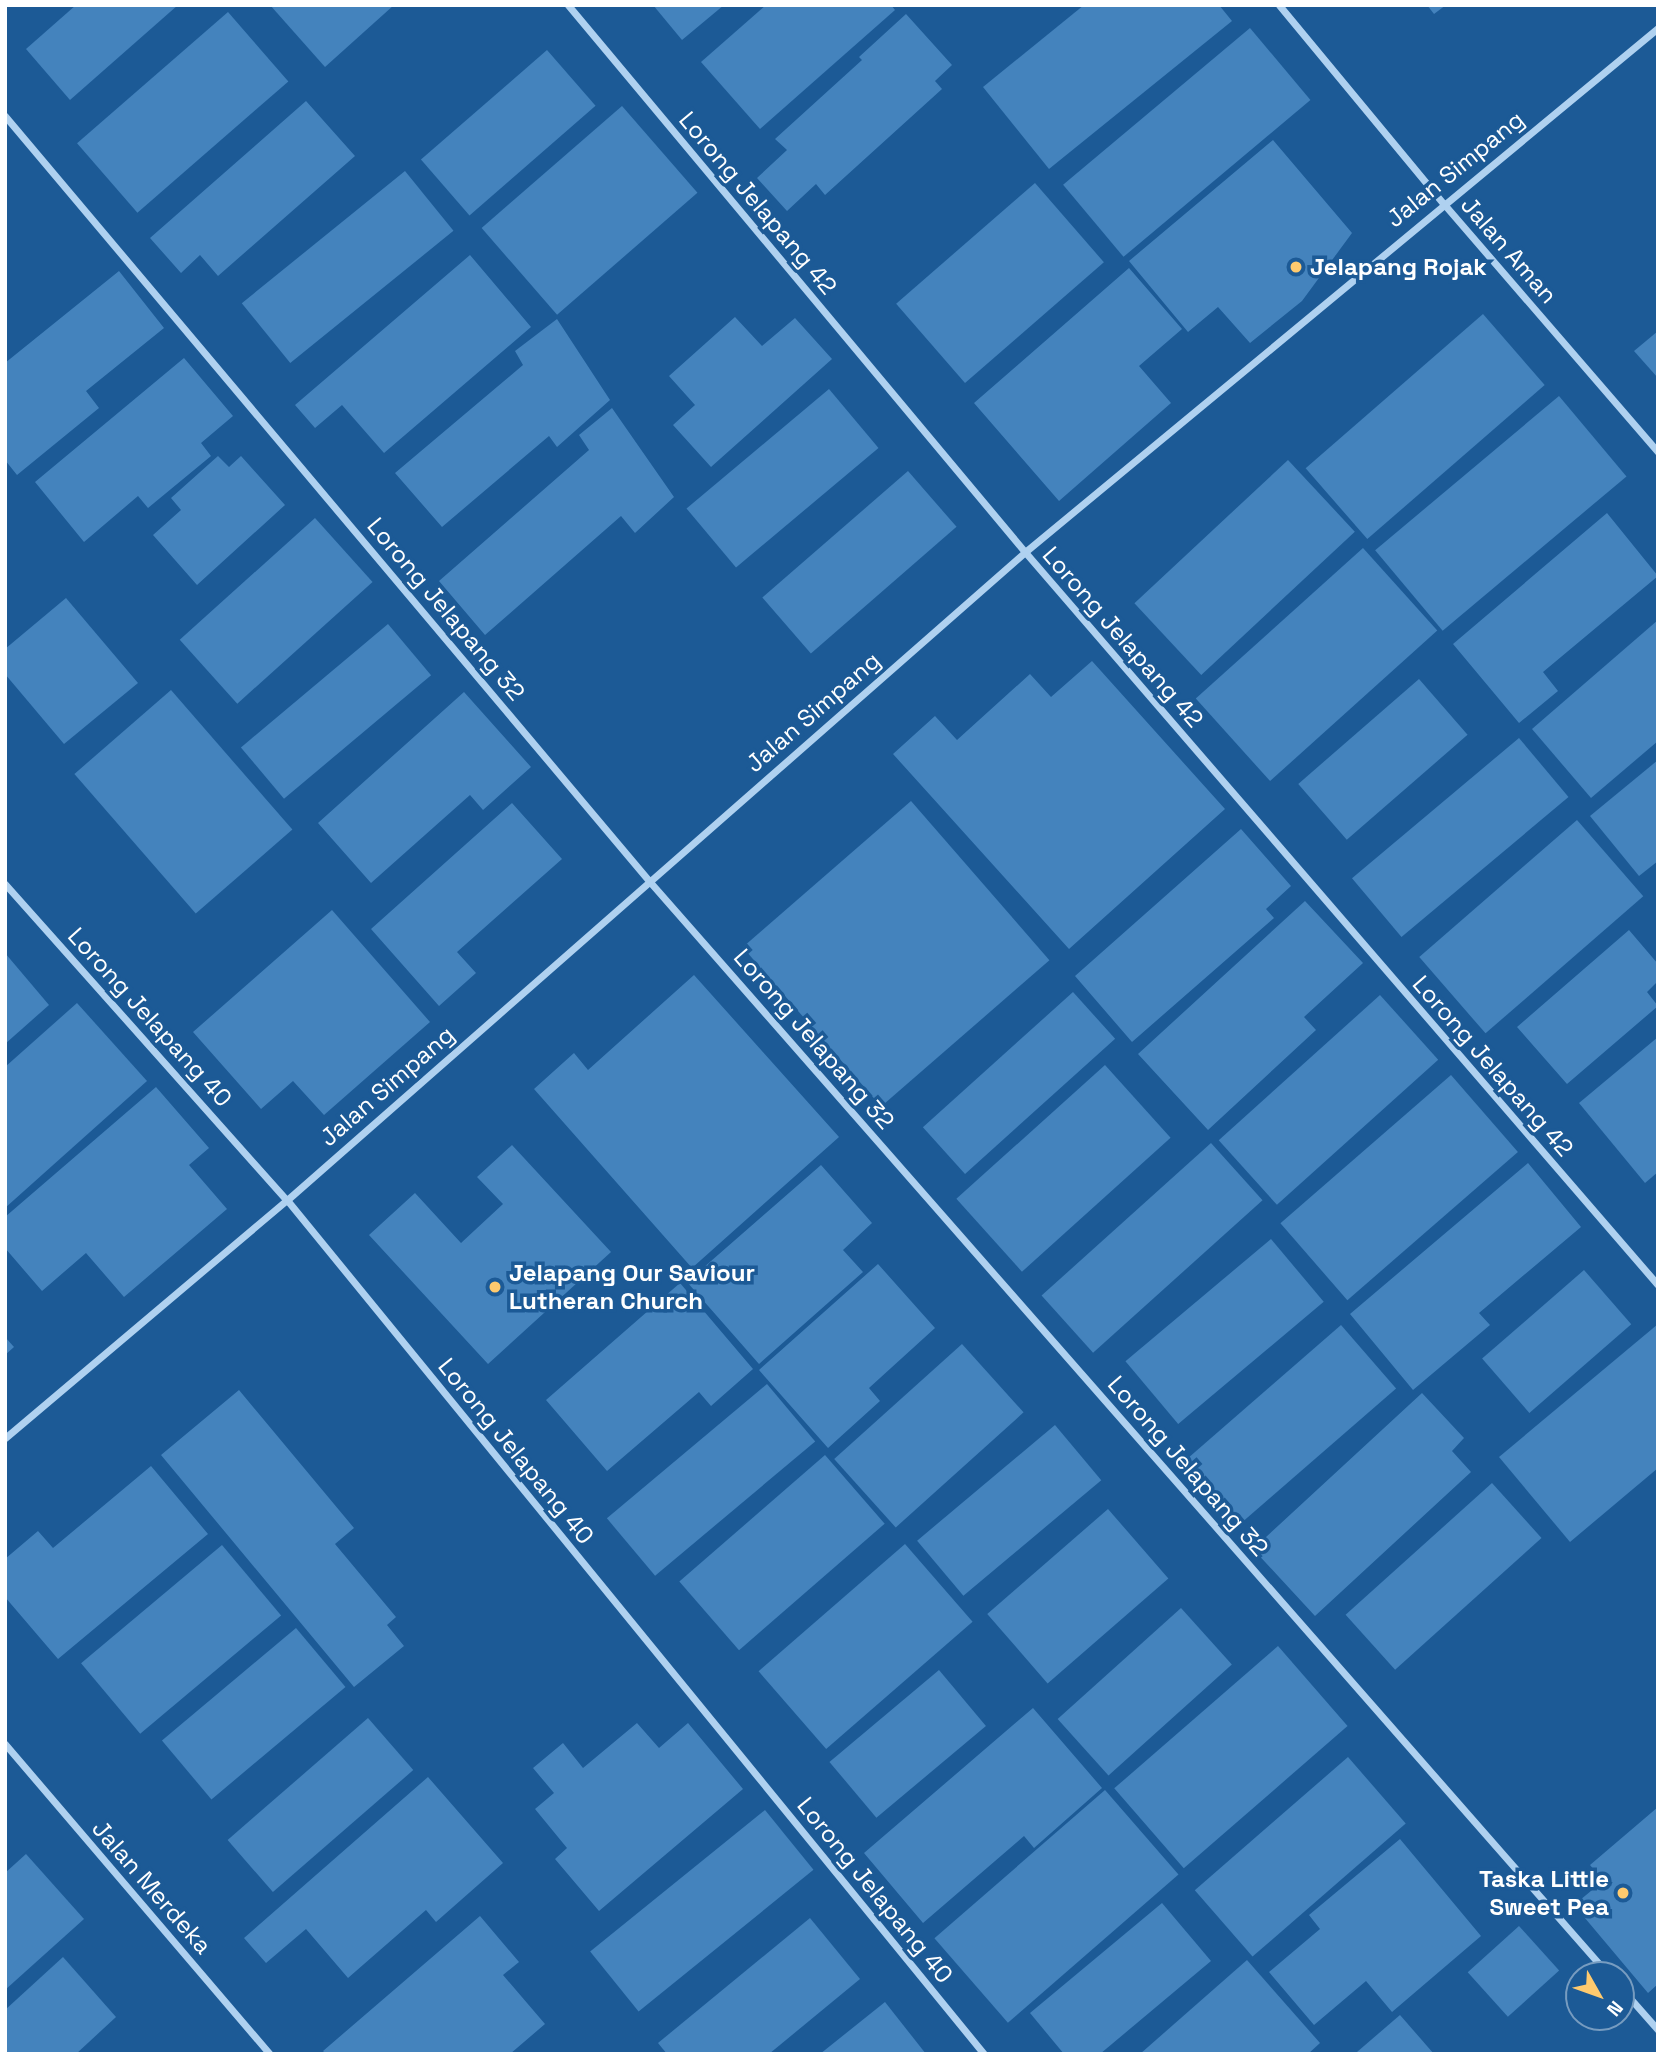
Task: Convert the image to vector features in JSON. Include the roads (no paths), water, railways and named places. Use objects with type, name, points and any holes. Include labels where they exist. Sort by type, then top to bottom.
[{"type":"street","name":"Lorong Jelapang 42","points":[[568,5],[1024,552],[1658,1285]]},
{"type":"street","name":"Jalan Aman","points":[[1279,5],[1443,203],[1658,452]]},
{"type":"street","name":"Jalan Simpang","points":[[5,1438],[287,1200],[1024,552],[1658,28]]},
{"type":"street","name":"Lorong Jelapang 32","points":[[5,116],[650,882],[1597,1961]]},
{"type":"street","name":"Lorong Jelapang 40","points":[[5,884],[287,1200],[984,2054]]},
{"type":"street","name":"Jalan Merdeka","points":[[5,1744],[270,2054]]},
{"type":"street","points":[[1635,2004],[1658,2030]]},
{"type":"place","name":"Jelapang Rojak","points":[[1296,267]]},
{"type":"place","name":"Jelapang Our Saviour Lutheran Church","points":[[495,1287]]},
{"type":"place","name":"Taska Little Sweet Pea","points":[[1623,1893]]}]
